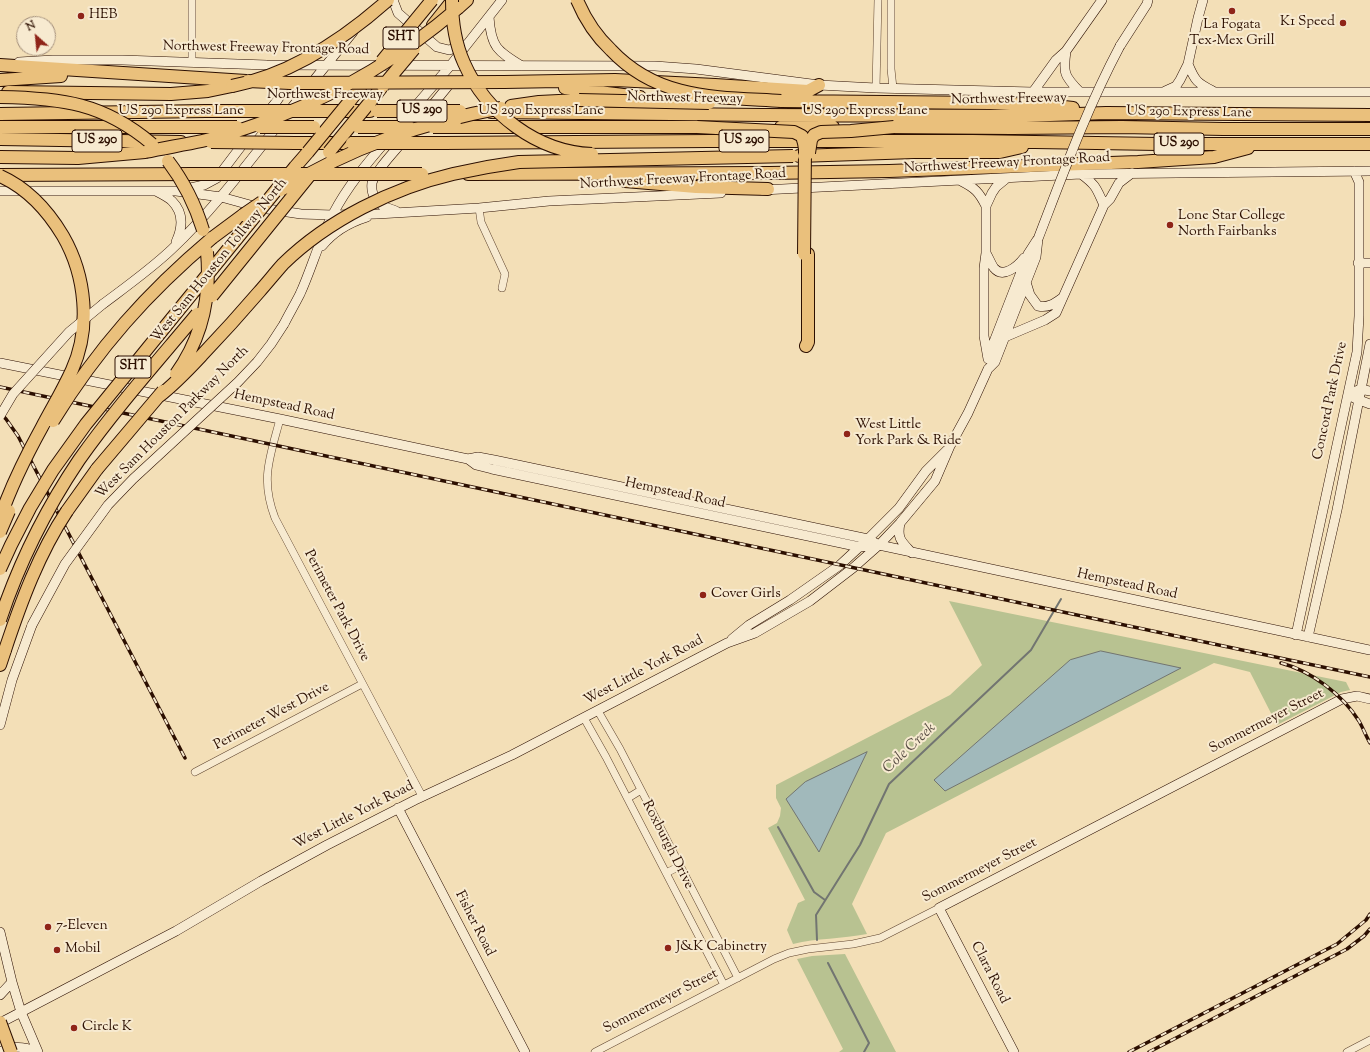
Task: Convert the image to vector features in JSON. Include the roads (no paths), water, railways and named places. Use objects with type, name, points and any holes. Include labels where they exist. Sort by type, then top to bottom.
[{"type":"highway","points":[[0,96],[8,92],[171,94],[208,91],[241,84],[306,59],[341,37],[388,0]]},
{"type":"highway","name":"West Sam Houston Tollway North","points":[[0,569],[30,508],[53,470],[86,424],[432,0]]},
{"type":"highway","points":[[453,0],[456,38],[464,63],[479,91],[500,115],[538,140],[558,148],[578,153],[618,155],[655,160]]},
{"type":"highway","name":"West Sam Houston Tollway North","points":[[0,620],[15,579],[34,538],[64,484],[88,448],[453,0]]},
{"type":"highway","points":[[0,157],[78,158],[145,152],[203,141],[251,127],[306,106],[339,90],[381,66],[440,24],[467,0]]},
{"type":"highway","points":[[577,0],[591,28],[603,43],[630,67],[650,80],[675,90],[703,96],[781,101],[1028,104],[1106,113]]},
{"type":"highway","points":[[0,64],[290,83],[406,82],[546,86],[722,108],[762,115]]},
{"type":"highway","points":[[0,80],[106,72]]},
{"type":"highway","points":[[504,84],[615,80],[808,91],[819,85]]},
{"type":"highway","points":[[0,96],[64,101],[85,106],[126,124],[152,144],[168,161],[186,188],[200,220],[205,241],[208,275],[206,297],[199,330],[190,351],[179,370],[93,474],[73,501],[56,528],[40,558],[11,631],[0,666]]},
{"type":"highway","points":[[0,532],[28,467],[47,431],[86,370],[128,318],[183,263],[212,238],[238,218],[298,180],[338,159],[377,142],[421,126],[504,107],[539,102],[579,100],[740,103],[781,101]]},
{"type":"highway","name":"Northwest Freeway","points":[[0,114],[206,111],[467,111],[762,115],[1022,116],[1106,113],[1370,115]]},
{"type":"highway","name":"US 290 Express Lane","points":[[0,127],[1122,127],[1370,129]]},
{"type":"highway","points":[[697,127],[794,132],[802,136],[805,149],[806,254],[808,342],[806,346],[804,342],[806,254],[809,149],[811,140],[814,135],[821,132],[894,127]]},
{"type":"highway","name":"US 290","points":[[0,139],[194,142],[444,143],[965,141],[1043,143],[1370,144]]},
{"type":"highway","points":[[158,396],[172,386],[203,354],[284,264],[313,239],[339,220],[365,207],[412,186],[452,174],[519,162],[655,160],[914,152],[1000,152],[1043,143]]},
{"type":"highway","points":[[0,175],[530,174],[889,171],[1138,162],[1214,157],[1267,144]]},
{"type":"highway","points":[[530,174],[696,187],[768,190]]},
{"type":"highway","points":[[0,175],[22,189],[40,204],[70,248],[77,268],[82,292],[84,316],[81,340],[72,370],[20,469],[0,518]]},
{"type":"highway","points":[[0,1022],[11,1052]]},
{"type":"main road","points":[[0,416],[13,394],[69,332],[172,249],[221,197],[378,0]]},
{"type":"main road","points":[[392,0],[398,13],[437,47],[449,50],[468,44]]},
{"type":"main road","name":"West Sam Houston Parkway North","points":[[0,725],[12,680],[32,625],[65,564],[108,505],[133,479],[238,382],[272,344],[300,293],[333,215],[348,190],[367,163],[450,66],[502,0]]},
{"type":"main road","points":[[1033,92],[1056,60],[1066,50],[1102,0]]},
{"type":"main road","points":[[1195,0],[1198,18]]},
{"type":"main road","points":[[1164,92],[1176,86],[1188,64],[1203,0]]},
{"type":"main road","name":"West Little York Road","points":[[0,1022],[176,932],[284,868],[398,808],[498,762],[727,643],[756,633],[810,601],[853,568],[879,545],[900,523],[935,481],[950,446],[968,413],[988,368],[988,359],[1028,254],[1038,239],[1099,88],[1120,46],[1150,1]]},
{"type":"main road","points":[[489,17],[492,39],[496,48],[522,66]]},
{"type":"main road","points":[[1066,50],[1064,68],[1066,76],[1080,92]]},
{"type":"main road","name":"Northwest Freeway Frontage Road","points":[[0,64],[53,60],[122,60],[325,66],[655,66],[696,69],[819,85],[876,88],[1033,92],[1370,92]]},
{"type":"main road","points":[[1188,64],[1199,84],[1214,92]]},
{"type":"main road","points":[[176,191],[204,185],[217,178],[283,92],[283,82],[280,75],[267,65]]},
{"type":"main road","points":[[400,212],[383,206],[377,202],[373,195],[372,183],[379,171],[448,86],[460,78],[487,66]]},
{"type":"main road","name":"Concord Park Drive","points":[[1296,635],[1357,352],[1359,333],[1359,182],[1354,171]]},
{"type":"main road","name":"Northwest Freeway Frontage Road","points":[[0,191],[176,191],[221,197],[261,208],[301,214],[333,215],[479,208],[549,201],[679,196],[1081,174],[1370,171]]},
{"type":"main road","points":[[1005,337],[1051,317],[1056,312],[1104,205],[1110,199],[1119,183],[1132,173]]},
{"type":"main road","points":[[1081,174],[1098,189],[1104,205]]},
{"type":"main road","points":[[988,359],[984,336],[986,206],[996,187],[1007,178]]},
{"type":"main road","points":[[961,181],[975,188],[986,206]]},
{"type":"main road","points":[[155,190],[172,200],[179,211],[182,228],[172,249]]},
{"type":"main road","points":[[316,253],[330,236],[344,226],[377,214]]},
{"type":"main road","name":"West Little York Road","points":[[988,368],[996,362],[1036,257],[1038,239]]},
{"type":"main road","points":[[986,253],[994,268],[1004,272],[1018,266],[1028,254]]},
{"type":"main road","points":[[1358,263],[1370,263]]},
{"type":"main road","points":[[1026,282],[1030,295],[1038,306],[1045,307],[1052,305],[1062,298]]},
{"type":"main road","name":"Concord Park Drive","points":[[1308,637],[1358,401],[1365,390],[1370,344]]},
{"type":"main road","name":"Hempstead Road","points":[[0,363],[280,419],[468,459],[478,457],[494,460],[868,539],[879,545],[1370,650]]},
{"type":"main road","points":[[1347,395],[1365,390]]},
{"type":"main road","points":[[1347,395],[1358,401],[1370,404]]},
{"type":"main road","name":"West Little York Road","points":[[727,643],[749,625],[840,565],[899,508],[926,471],[950,446]]},
{"type":"main road","name":"Hempstead Road","points":[[468,459],[476,465],[492,469],[860,547],[879,545]]},
{"type":"main road","points":[[1323,507],[1336,510]]},
{"type":"main road","points":[[900,523],[899,536],[901,541],[912,552]]},
{"type":"main road","name":"Sommermeyer Street","points":[[939,908],[1342,699],[1357,696],[1370,699]]},
{"type":"main road","name":"Fisher Road","points":[[398,808],[525,1052]]},
{"type":"main road","name":"Clara Road","points":[[939,908],[1014,1052]]},
{"type":"main road","points":[[0,932],[21,1012],[38,1052]]},
{"type":"main road","points":[[0,994],[12,982]]},
{"type":"main road","points":[[0,1052],[6,1049],[24,1047],[38,1052]]},
{"type":"street","points":[[192,0],[192,62]]},
{"type":"street","points":[[876,88],[878,0]]},
{"type":"street","points":[[891,0],[891,69],[893,88]]},
{"type":"street","points":[[479,208],[481,222],[505,274],[502,288]]},
{"type":"street","name":"Perimeter Park Drive","points":[[280,419],[268,463],[267,490],[273,512],[422,796]]},
{"type":"street","name":"Perimeter West Drive","points":[[194,772],[362,684]]},
{"type":"street","name":"Roxburgh Drive","points":[[598,711],[620,749],[738,978]]},
{"type":"street","name":"Roxburgh Drive","points":[[584,718],[628,798],[724,985]]},
{"type":"street","points":[[628,798],[641,790]]},
{"type":"street","points":[[666,873],[680,866]]},
{"type":"street","name":"Sommermeyer Street","points":[[595,1052],[774,959],[789,953],[824,946],[853,944],[880,938],[939,908]]},
{"type":"street","points":[[1347,1052],[1370,1040]]},
{"type":"water","points":[[1101,651],[1181,668],[945,791],[934,780],[1070,660]]},
{"type":"water","points":[[867,752],[819,852],[786,799],[805,782]]},
{"type":"waterway","name":"Cole Creek","points":[[817,940],[816,915],[860,845],[889,784],[1031,650],[1061,599]]},
{"type":"waterway","points":[[778,827],[814,892],[825,900]]},
{"type":"waterway","name":"Cole Creek","points":[[828,963],[869,1043],[864,1052]]},
{"type":"railway","points":[[0,387],[1370,677]]},
{"type":"railway","points":[[0,413],[18,436],[185,758]]},
{"type":"railway","points":[[1281,663],[1314,678],[1335,693],[1352,711],[1370,743]]},
{"type":"railway","points":[[1129,1052],[1337,944],[1366,920],[1370,914]]},
{"type":"railway","points":[[1149,1052],[1347,949],[1364,936],[1370,929]]},
{"type":"place","name":"La Fogata Tex-Mex Grill","points":[[1232,11]]},
{"type":"place","name":"HEB","points":[[81,16]]},
{"type":"place","name":"K1 Speed","points":[[1343,23]]},
{"type":"place","name":"Lone Star College North Fairbanks","points":[[1170,225]]},
{"type":"place","name":"West Little York Park & Ride","points":[[847,434]]},
{"type":"place","name":"Cover Girls","points":[[703,595]]},
{"type":"place","name":"7-Eleven","points":[[48,927]]},
{"type":"place","name":"J&K Cabinetry","points":[[668,948]]},
{"type":"place","name":"Mobil","points":[[57,950]]},
{"type":"place","name":"Circle K","points":[[74,1028]]}]
